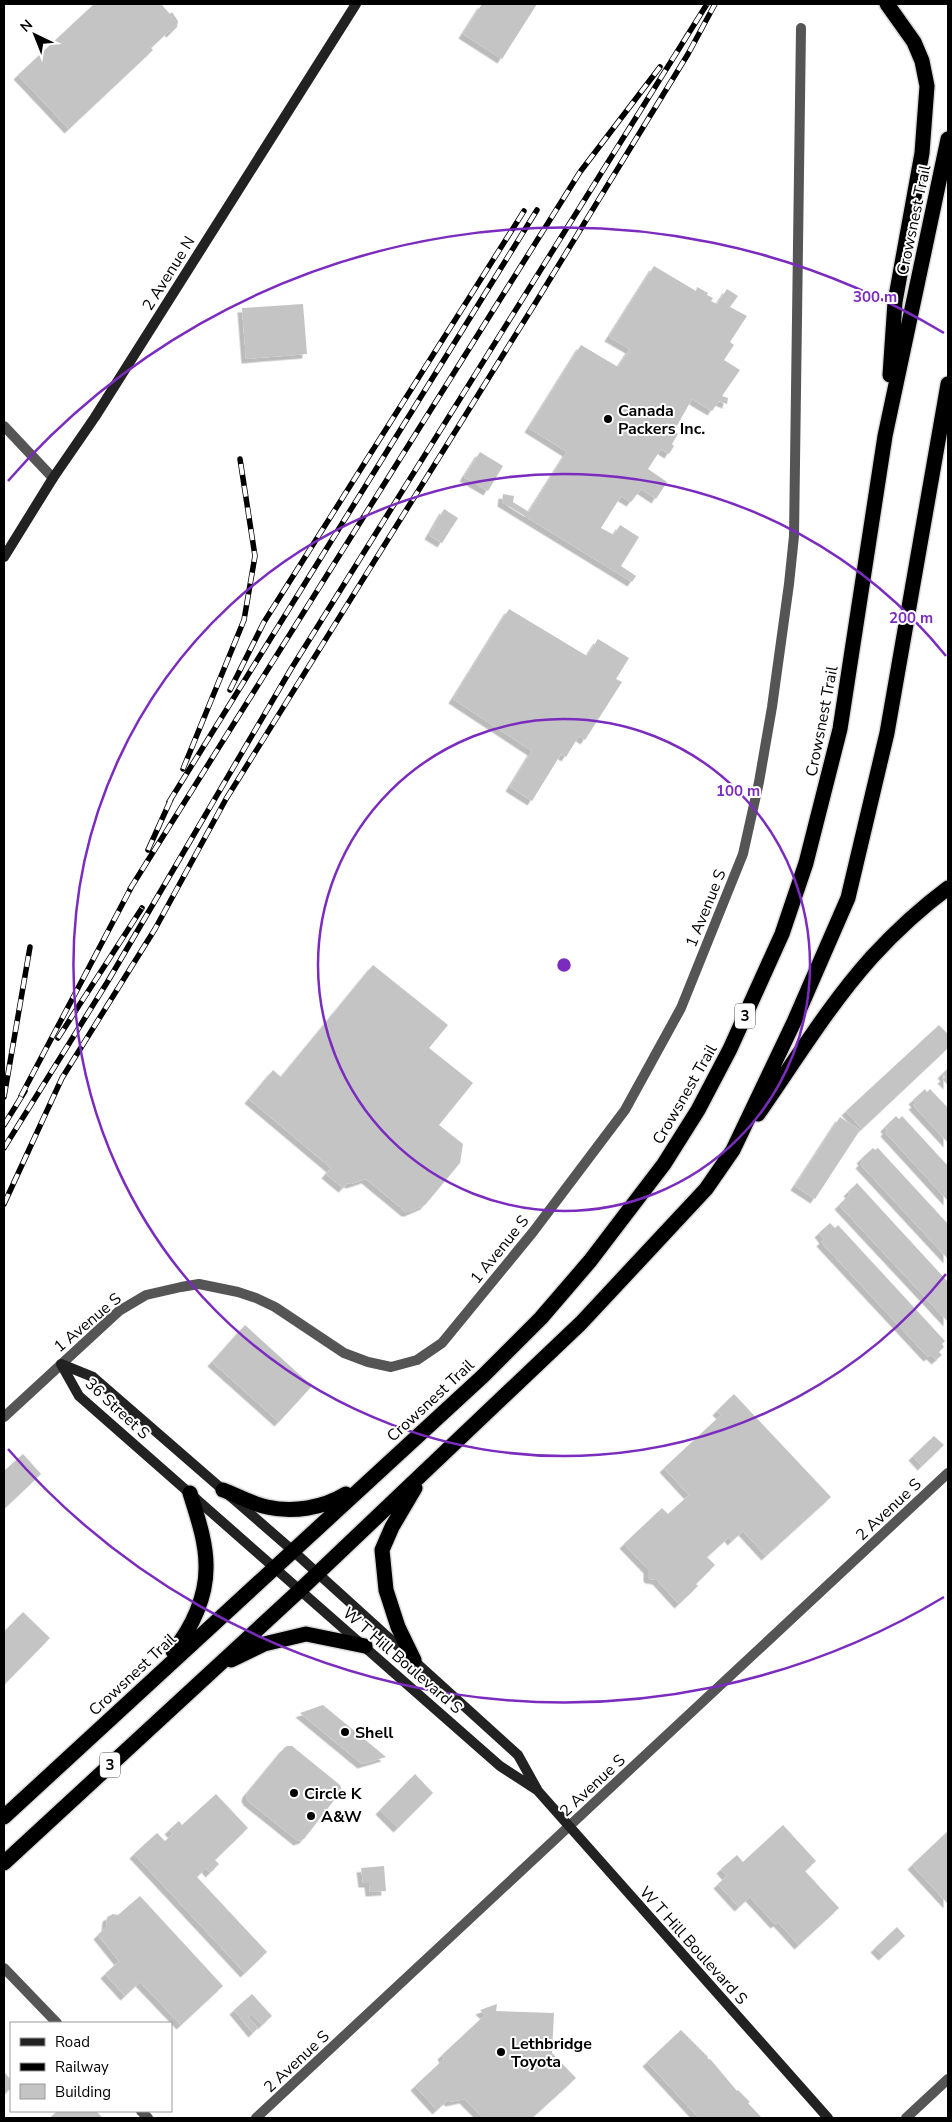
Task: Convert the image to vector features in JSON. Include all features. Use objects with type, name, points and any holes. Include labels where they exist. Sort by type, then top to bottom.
[{"type":"highway","points":[[885,436],[896,302],[922,153],[927,86],[922,61],[914,42],[887,4]]},
{"type":"highway","name":"Crowsnest Trail","points":[[4,1818],[541,1318],[590,1261],[664,1164],[698,1110],[730,1048],[782,934],[806,863],[820,811],[840,729],[885,436],[948,139]]},
{"type":"highway","name":"3","points":[[4,1863],[300,1590],[581,1323],[706,1189],[733,1150],[794,1022],[848,898],[888,732],[948,383]]},
{"type":"highway","points":[[733,1150],[838,999],[872,956],[904,925],[948,888]]},
{"type":"highway","points":[[414,1660],[398,1627],[386,1590],[382,1550],[392,1527],[424,1472]]},
{"type":"highway","points":[[223,1490],[266,1507],[296,1510],[332,1502],[370,1478]]},
{"type":"highway","points":[[146,1686],[181,1641],[199,1608],[206,1566],[199,1521],[190,1493]]},
{"type":"highway","points":[[216,1667],[264,1644],[306,1634],[365,1646]]},
{"type":"street","name":"2 Avenue N","points":[[4,556],[53,478],[96,417],[356,4]]},
{"type":"street","name":"1 Avenue S","points":[[4,1417],[118,1311],[146,1295],[199,1284],[238,1292],[256,1298],[274,1307],[344,1353],[368,1362],[391,1367],[417,1360],[442,1343],[533,1232],[625,1110],[681,1008],[744,854],[772,706],[794,536],[801,28]]},
{"type":"street","points":[[4,426],[53,478]]},
{"type":"street","name":"36 Street S","points":[[60,1364],[93,1377],[292,1550]]},
{"type":"street","name":"36 Street S","points":[[60,1364],[78,1396],[275,1566]]},
{"type":"street","name":"2 Avenue S","points":[[256,2118],[948,1473]]},
{"type":"street","name":"W T Hill Boulevard S","points":[[292,1550],[518,1755],[538,1791],[828,2118]]},
{"type":"street","name":"W T Hill Boulevard S","points":[[275,1566],[500,1766],[538,1791]]},
{"type":"street","points":[[4,1968],[56,2022]]},
{"type":"street","points":[[906,2118],[948,2079]]},
{"type":"building","points":[[94,4],[161,4],[170,14],[172,12],[178,21],[177,27],[171,33],[169,31],[151,48],[153,50],[69,129],[18,75]]},
{"type":"building","points":[[482,4],[537,4],[502,59],[463,34]]},
{"type":"building","name":"Canada Packers Inc.","points":[[654,266],[696,291],[697,287],[708,293],[707,295],[713,298],[711,301],[717,304],[727,289],[738,296],[730,307],[747,316],[730,342],[734,345],[724,360],[740,370],[722,396],[728,398],[727,404],[719,401],[712,411],[692,399],[674,431],[678,434],[669,454],[661,449],[648,469],[667,482],[656,499],[641,489],[631,502],[621,496],[601,528],[614,535],[620,525],[639,537],[621,566],[636,576],[632,582],[502,502],[503,494],[514,496],[513,502],[529,512],[567,452],[529,428],[581,345],[618,367],[630,349],[609,337]]},
{"type":"building","points":[[303,304],[307,354],[246,359],[242,308]]},
{"type":"building","points":[[480,452],[503,466],[488,491],[464,477]]},
{"type":"building","points":[[444,509],[458,518],[442,543],[429,535]]},
{"type":"building","points":[[509,609],[587,656],[598,639],[629,658],[616,679],[622,682],[585,740],[579,736],[566,757],[561,754],[532,801],[510,787],[532,751],[453,699]]},
{"type":"building","points":[[373,965],[448,1025],[429,1048],[473,1083],[439,1125],[463,1144],[460,1163],[425,1205],[409,1212],[406,1212],[366,1179],[351,1184],[348,1183],[343,1188],[326,1174],[331,1168],[249,1099],[273,1070],[281,1077]]},
{"type":"building","points":[[939,1025],[948,1034],[948,1048],[862,1129],[846,1111]]},
{"type":"building","points":[[948,1068],[948,1085],[942,1079],[945,1077],[942,1074]]},
{"type":"building","points":[[925,1089],[927,1092],[930,1089],[948,1108],[948,1143],[913,1105],[916,1103],[913,1100]]},
{"type":"building","points":[[896,1116],[899,1119],[902,1116],[948,1166],[948,1201],[885,1132],[887,1130],[885,1127]]},
{"type":"building","points":[[840,1117],[860,1130],[815,1199],[795,1186]]},
{"type":"building","points":[[873,1148],[875,1150],[878,1148],[948,1224],[948,1259],[860,1164],[863,1161],[861,1159]]},
{"type":"building","points":[[857,1183],[948,1282],[948,1322],[839,1205],[850,1194],[848,1192]]},
{"type":"building","points":[[830,1223],[835,1228],[838,1225],[945,1341],[942,1344],[944,1347],[939,1352],[942,1355],[936,1360],[931,1355],[928,1357],[821,1242],[824,1239],[819,1233]]},
{"type":"building","points":[[245,1325],[312,1386],[279,1422],[212,1362]]},
{"type":"building","points":[[734,1394],[831,1497],[766,1556],[743,1531],[732,1541],[729,1537],[707,1557],[715,1565],[696,1584],[698,1586],[679,1604],[657,1580],[648,1577],[648,1569],[624,1544],[662,1508],[668,1514],[689,1495],[664,1468],[721,1415],[717,1411]]},
{"type":"building","points":[[934,1436],[944,1445],[922,1466],[913,1456]]},
{"type":"building","points":[[23,1454],[41,1474],[4,1509],[4,1471]]},
{"type":"building","points":[[23,1612],[50,1638],[4,1685],[4,1632]]},
{"type":"building","points":[[323,1705],[386,1757],[362,1764],[300,1713]]},
{"type":"building","name":"Circle K","points":[[287,1746],[292,1746],[340,1785],[342,1790],[304,1839],[298,1841],[248,1801],[246,1797],[247,1793]]},
{"type":"building","points":[[415,1774],[433,1793],[398,1828],[380,1810]]},
{"type":"building","points":[[216,1794],[248,1828],[215,1860],[219,1864],[210,1873],[206,1868],[197,1877],[267,1952],[245,1973],[134,1854],[157,1833],[165,1841],[173,1834],[169,1830],[179,1821],[182,1825]]},
{"type":"building","points":[[783,1825],[816,1861],[805,1871],[839,1908],[799,1945],[778,1922],[775,1924],[750,1897],[739,1907],[718,1884],[727,1876],[721,1869],[737,1855],[743,1862]]},
{"type":"building","points":[[948,1831],[948,1904],[912,1865]]},
{"type":"building","points":[[384,1866],[386,1891],[370,1892],[369,1883],[363,1883],[361,1868]]},
{"type":"building","points":[[140,1896],[223,1986],[181,2025],[140,1982],[125,1996],[105,1974],[119,1961],[98,1935],[106,1927],[107,1917],[113,1914],[118,1915]]},
{"type":"building","points":[[897,1927],[905,1936],[883,1956],[875,1948]]},
{"type":"building","points":[[252,1994],[272,2016],[262,2025],[252,2014],[248,2017],[258,2028],[253,2033],[234,2010]]},
{"type":"building","points":[[497,2004],[496,2011],[554,2013],[552,2053],[576,2078],[532,2118],[483,2118],[464,2099],[450,2102],[448,2100],[437,2110],[415,2086],[444,2059],[442,2055],[485,2015],[480,2010]]},
{"type":"building","points":[[681,2030],[711,2060],[737,2091],[750,2102],[748,2103],[762,2118],[699,2118],[647,2062]]},
{"type":"building","points":[[4,2072],[10,2079],[10,2089],[4,2095]]},
{"type":"building","points":[[56,2112],[97,2112],[103,2118],[52,2118]]},
{"type":"railway","points":[[4,1148],[108,981],[291,669],[707,4]]},
{"type":"railway","points":[[4,1204],[62,1078],[155,929],[226,799],[536,302],[688,54],[715,4]]},
{"type":"railway","points":[[130,889],[580,172],[660,67]]},
{"type":"railway","points":[[169,802],[537,210]]},
{"type":"railway","points":[[230,690],[264,622],[524,211]]},
{"type":"railway","points":[[183,769],[244,620],[255,556],[240,459]]},
{"type":"railway","points":[[148,850],[172,797]]},
{"type":"railway","points":[[21,1096],[133,884]]},
{"type":"railway","points":[[58,1038],[142,908]]},
{"type":"railway","points":[[4,1097],[30,947]]},
{"type":"railway","points":[[4,1125],[25,1091]]},
{"type":"place","name":"Canada Packers Inc.","points":[[608,419]]},
{"type":"place","name":"Shell","points":[[345,1732]]},
{"type":"place","name":"Circle K","points":[[294,1793]]},
{"type":"place","name":"A&W","points":[[311,1816]]},
{"type":"place","name":"Lethbridge Toyota","points":[[501,2052]]}]
